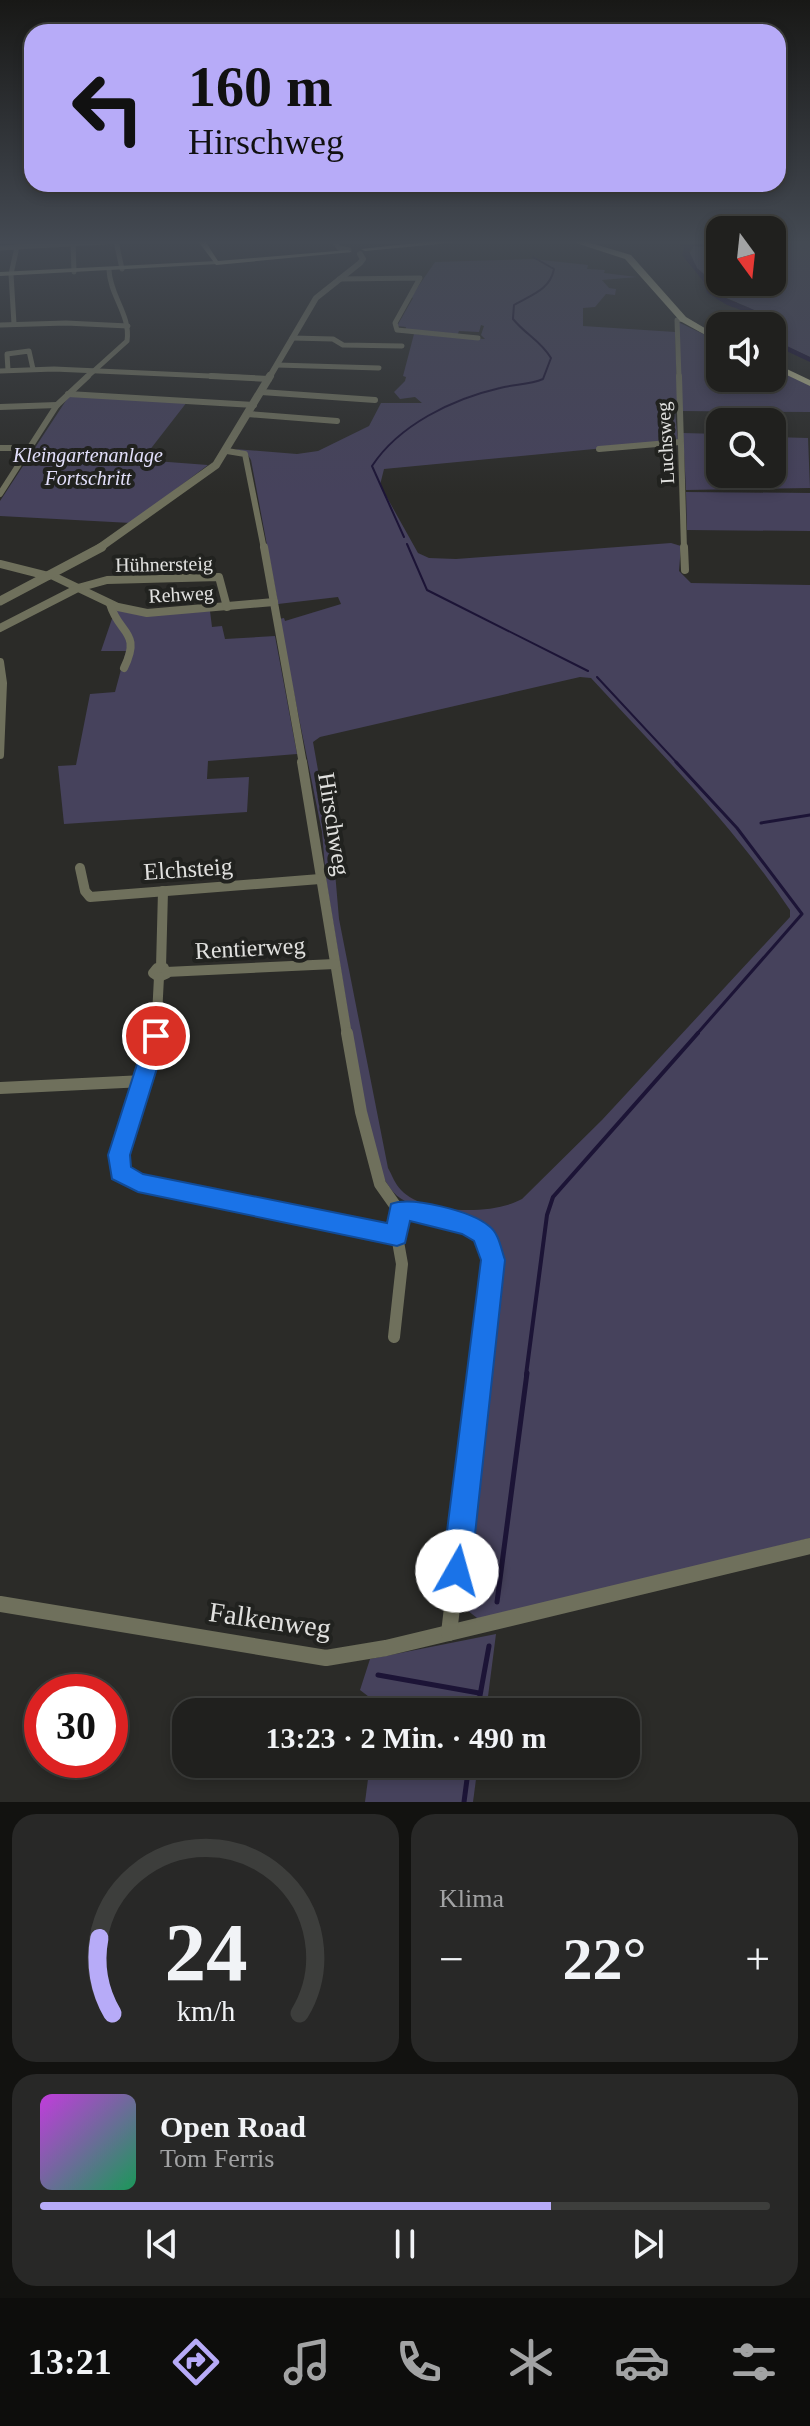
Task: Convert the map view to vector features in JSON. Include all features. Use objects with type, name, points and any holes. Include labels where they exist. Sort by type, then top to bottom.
[{"type":"main road","points":[[786,372],[810,383]]},
{"type":"street","points":[[0,494],[57,405],[122,347],[128,337],[128,326],[109,325]]},
{"type":"street","points":[[0,601],[139,523],[216,465],[300,325]]},
{"type":"street","points":[[396,325],[397,330],[478,338]]},
{"type":"street","name":"Luchsweg","points":[[677,325],[685,570]]},
{"type":"street","points":[[292,338],[333,339],[343,345],[402,346]]},
{"type":"street","points":[[8,370],[7,354],[29,351],[33,369]]},
{"type":"street","points":[[277,365],[379,368]]},
{"type":"street","points":[[0,371],[93,370],[269,379]]},
{"type":"street","points":[[261,392],[375,400]]},
{"type":"street","points":[[68,394],[254,405]]},
{"type":"street","points":[[0,407],[57,405]]},
{"type":"street","points":[[248,414],[337,421]]},
{"type":"street","points":[[599,449],[680,442]]},
{"type":"street","points":[[0,448],[29,448]]},
{"type":"street","name":"Hirschweg","points":[[227,451],[245,454],[316,838],[320,879],[354,1076],[380,1184],[399,1211]]},
{"type":"street","name":"Rehweg","points":[[0,564],[49,575],[110,604],[156,613],[274,602]]},
{"type":"street","name":"Hühnersteig","points":[[78,588],[118,578],[212,575],[222,579],[227,607]]},
{"type":"street","points":[[0,628],[78,588]]},
{"type":"street","points":[[110,604],[132,639],[131,654],[124,668]]},
{"type":"street","points":[[0,662],[3,683],[0,755]]},
{"type":"street","name":"Elchsteig","points":[[80,868],[85,891],[90,897],[320,879]]},
{"type":"street","points":[[163,891],[162,972],[156,1036],[119,1155],[120,1172],[138,1182],[397,1236]]},
{"type":"street","name":"Rentierweg","points":[[162,972],[335,964]]},
{"type":"street","points":[[0,1088],[144,1081]]},
{"type":"street","points":[[394,1337],[402,1264],[397,1236],[399,1211],[442,1216],[482,1234],[493,1260],[449,1633]]},
{"type":"street","name":"Falkenweg","points":[[0,1604],[326,1658],[449,1633],[810,1546]]},
{"type":"green space","points":[[481,325],[479,332],[459,331],[457,336],[405,331],[406,327],[397,326]]},
{"type":"green space","points":[[481,325],[583,325],[675,332],[678,441],[384,469],[380,485],[418,553],[429,558],[456,559],[671,543],[681,546],[679,571],[691,583],[810,585],[810,1538],[484,1619],[467,1610],[461,1585],[479,1449],[498,1259],[495,1243],[476,1224],[401,1199],[381,1173],[359,1081],[326,879],[322,832],[279,619],[284,618],[285,621],[341,604],[338,597],[278,604],[251,460],[246,452],[235,449],[297,454],[318,451],[369,426],[381,403],[422,403],[415,397],[400,399],[394,392],[405,381],[406,377],[403,376],[414,334],[485,339],[481,335],[484,326]],"holes":[[[580,677],[591,678],[745,848],[790,910],[790,917],[602,1120],[522,1199],[495,1208],[460,1210],[442,1208],[412,1198],[401,1190],[388,1168],[339,919],[334,860],[313,742],[320,737]]]},
{"type":"green space","points":[[678,325],[706,335],[706,392],[786,392],[786,373],[810,384],[810,412],[786,412],[786,408],[706,408],[706,411],[681,411]]},
{"type":"green space","points":[[786,325],[810,325],[810,357],[788,347]]},
{"type":"green space","name":"Kleingartenanlage Fortschritt","points":[[69,396],[187,402],[142,460],[208,465],[131,523],[0,516],[0,501]]},
{"type":"green space","points":[[683,433],[706,434],[706,488],[786,488],[786,437],[808,438],[810,488],[686,490]]},
{"type":"green space","points":[[686,492],[810,493],[810,531],[687,530]]},
{"type":"green space","points":[[115,610],[146,616],[210,611],[212,627],[222,626],[225,639],[275,636],[297,754],[208,761],[207,779],[249,777],[247,812],[64,824],[58,766],[76,765],[90,694],[115,692],[126,651],[101,651]]},
{"type":"green space","points":[[496,1634],[488,1698],[370,1698],[360,1690],[370,1659]]},
{"type":"green space","points":[[368,1778],[476,1778],[473,1802],[365,1802]]},
{"type":"shaded area","points":[[786,338],[787,346],[810,357],[810,362],[786,351]]},
{"type":"waterway","points":[[404,537],[372,466],[397,438],[428,416],[482,393],[543,379],[551,358],[519,325]]},
{"type":"waterway","points":[[407,544],[427,590],[588,671]]},
{"type":"waterway","points":[[597,677],[678,764]]},
{"type":"waterway","points":[[676,762],[737,828],[802,914],[696,1035]]},
{"type":"waterway","points":[[761,823],[810,815]]},
{"type":"waterway","points":[[526,1375],[547,1215],[553,1197],[698,1033]]},
{"type":"waterway","points":[[497,1602],[527,1373]]},
{"type":"waterway","points":[[480,1698],[489,1646]]},
{"type":"waterway","points":[[378,1675],[479,1693]]},
{"type":"waterway","points":[[464,1802],[467,1778]]},
{"type":"route","points":[[156,1036],[119,1155],[120,1172],[138,1182],[397,1236],[399,1211],[416,1211],[442,1216],[468,1226],[487,1240],[493,1260],[457,1571]]}]
